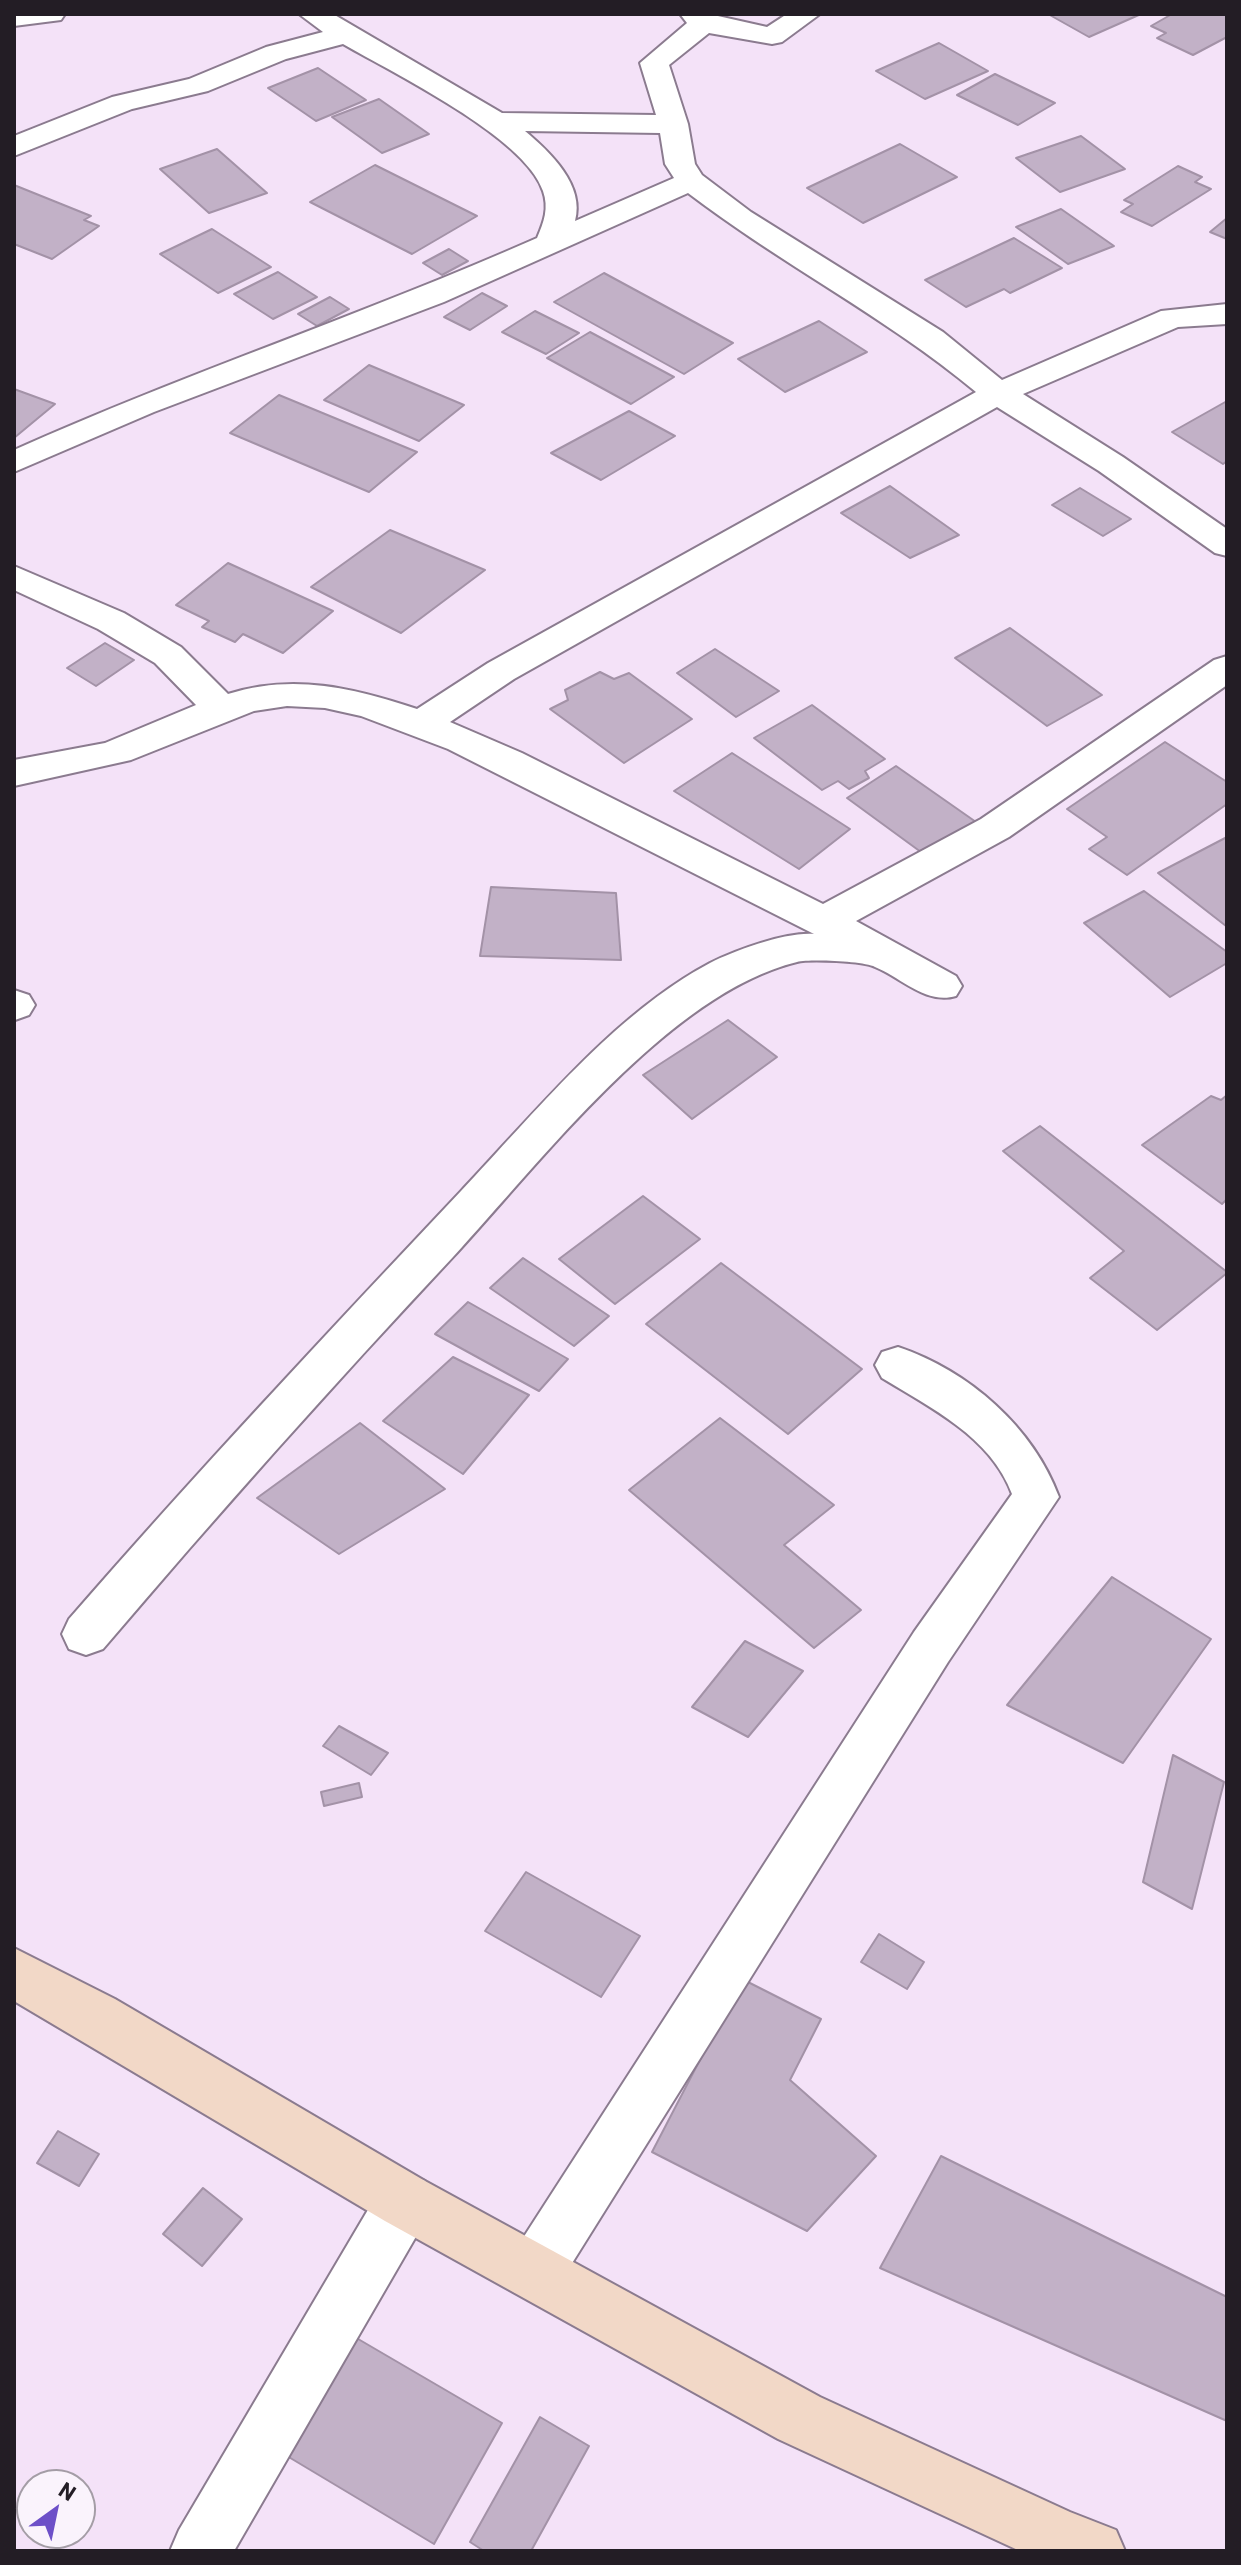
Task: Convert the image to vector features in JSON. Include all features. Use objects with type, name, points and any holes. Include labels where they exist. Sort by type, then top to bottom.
[{"type":"street","points":[[14,18],[51,14]]},
{"type":"street","points":[[313,14],[496,122],[533,153],[555,181],[563,209],[550,243]]},
{"type":"street","points":[[806,14],[772,36],[699,19],[654,63],[673,124],[680,164],[691,181],[740,218],[932,339],[998,393],[1111,464],[1227,545]]},
{"type":"street","points":[[14,147],[122,103],[198,85],[276,53],[347,34]]},
{"type":"street","points":[[496,122],[673,124]]},
{"type":"street","points":[[14,462],[142,405],[433,295],[691,181]]},
{"type":"street","points":[[420,725],[528,656],[998,393],[1172,318],[1227,314]]},
{"type":"street","points":[[14,577],[111,621],[168,655],[222,710]]},
{"type":"street","points":[[824,921],[995,828],[1227,668]]},
{"type":"street","points":[[14,773],[130,748],[243,701],[285,694],[349,700],[420,725],[530,774],[824,921],[942,986]]},
{"type":"street","points":[[86,1634],[242,1453],[614,1060],[670,1011],[725,973],[797,947],[881,951]]},
{"type":"street","points":[[534,2272],[931,1647],[1036,1497],[1021,1457],[1000,1436],[958,1402],[898,1365]]},
{"type":"street","points":[[14,1973],[96,2017],[405,2201],[799,2418],[1061,2539],[1095,2551]]},
{"type":"street","points":[[200,2551],[405,2201]]},
{"type":"building","points":[[1048,14],[1141,14],[1089,37]]},
{"type":"building","points":[[1172,14],[1227,14],[1227,37],[1193,55],[1157,38],[1166,33],[1151,26]]},
{"type":"building","points":[[939,43],[988,71],[925,99],[876,71]]},
{"type":"building","points":[[318,68],[366,100],[316,121],[268,88]]},
{"type":"building","points":[[995,74],[1055,103],[1018,125],[957,95]]},
{"type":"building","points":[[379,99],[429,134],[382,153],[332,117]]},
{"type":"building","points":[[1081,136],[1125,169],[1060,192],[1016,158]]},
{"type":"building","points":[[900,144],[957,177],[863,223],[807,188]]},
{"type":"building","points":[[217,149],[267,193],[209,213],[160,169]]},
{"type":"building","points":[[375,165],[477,216],[412,254],[310,202]]},
{"type":"building","points":[[1178,166],[1202,177],[1195,182],[1211,189],[1152,226],[1121,212],[1133,204],[1124,200]]},
{"type":"building","points":[[14,185],[91,216],[84,220],[99,226],[52,259],[14,244]]},
{"type":"building","points":[[1061,209],[1114,246],[1068,264],[1016,227]]},
{"type":"building","points":[[1227,218],[1227,239],[1210,232]]},
{"type":"building","points":[[212,229],[271,267],[218,293],[160,254]]},
{"type":"building","points":[[1014,238],[1062,268],[1010,293],[1004,289],[966,307],[925,280]]},
{"type":"building","points":[[449,249],[468,261],[442,275],[423,263]]},
{"type":"building","points":[[278,272],[317,297],[273,319],[234,294]]},
{"type":"building","points":[[604,273],[733,343],[684,374],[554,302]]},
{"type":"building","points":[[482,293],[507,306],[470,330],[444,317]]},
{"type":"building","points":[[330,297],[349,309],[317,326],[298,314]]},
{"type":"building","points":[[535,311],[579,333],[546,354],[502,332]]},
{"type":"building","points":[[819,321],[867,352],[785,392],[738,359]]},
{"type":"building","points":[[590,332],[674,377],[631,404],[547,358]]},
{"type":"building","points":[[369,365],[464,405],[419,441],[324,400]]},
{"type":"building","points":[[14,389],[55,404],[14,438]]},
{"type":"building","points":[[279,395],[417,452],[369,492],[230,433]]},
{"type":"building","points":[[1227,401],[1227,461],[1223,464],[1172,432]]},
{"type":"building","points":[[629,411],[675,436],[601,480],[551,453]]},
{"type":"building","points":[[890,486],[959,535],[910,558],[841,513]]},
{"type":"building","points":[[1080,488],[1131,519],[1103,536],[1052,505]]},
{"type":"building","points":[[390,530],[485,570],[401,633],[311,587]]},
{"type":"building","points":[[228,563],[333,611],[283,653],[243,634],[235,642],[202,627],[209,621],[176,605]]},
{"type":"building","points":[[1010,628],[1102,695],[1047,726],[955,658]]},
{"type":"building","points":[[105,643],[134,660],[96,686],[67,668]]},
{"type":"building","points":[[715,649],[779,691],[736,717],[677,673]]},
{"type":"building","points":[[600,672],[614,679],[629,673],[692,719],[624,763],[550,709],[568,700],[565,690]]},
{"type":"building","points":[[812,705],[885,759],[865,771],[869,778],[849,789],[838,781],[822,790],[754,738]]},
{"type":"building","points":[[1165,742],[1227,782],[1227,804],[1127,875],[1089,849],[1107,837],[1067,809]]},
{"type":"building","points":[[732,753],[850,829],[799,869],[674,791]]},
{"type":"building","points":[[896,766],[976,822],[925,855],[847,798]]},
{"type":"building","points":[[1227,837],[1227,925],[1226,926],[1158,873]]},
{"type":"building","points":[[491,887],[616,893],[621,960],[480,956]]},
{"type":"building","points":[[1144,891],[1227,952],[1227,963],[1170,997],[1084,923]]},
{"type":"building","points":[[728,1020],[777,1057],[692,1119],[643,1075]]},
{"type":"building","points":[[1227,1095],[1227,1199],[1222,1204],[1142,1145],[1211,1096],[1221,1100]]},
{"type":"building","points":[[1040,1126],[1227,1273],[1157,1330],[1090,1278],[1124,1251],[1003,1151]]},
{"type":"building","points":[[643,1196],[700,1239],[615,1304],[559,1259]]},
{"type":"building","points":[[523,1258],[609,1316],[574,1346],[490,1288]]},
{"type":"building","points":[[721,1263],[862,1369],[788,1434],[646,1324]]},
{"type":"building","points":[[468,1302],[568,1359],[539,1391],[435,1334]]},
{"type":"building","points":[[453,1357],[529,1395],[463,1474],[383,1421]]},
{"type":"building","points":[[720,1418],[834,1505],[784,1545],[861,1610],[814,1648],[629,1490]]},
{"type":"building","points":[[360,1423],[445,1489],[339,1554],[257,1498]]},
{"type":"building","points":[[1112,1577],[1211,1639],[1123,1763],[1007,1705]]},
{"type":"building","points":[[745,1641],[803,1671],[748,1737],[692,1707]]},
{"type":"building","points":[[339,1726],[388,1753],[371,1775],[323,1746]]},
{"type":"building","points":[[1173,1755],[1224,1782],[1192,1909],[1143,1882]]},
{"type":"building","points":[[359,1783],[362,1797],[324,1806],[321,1792]]},
{"type":"building","points":[[526,1872],[640,1936],[601,1997],[485,1931]]},
{"type":"building","points":[[879,1934],[924,1962],[907,1989],[861,1962]]},
{"type":"building","points":[[742,1979],[821,2019],[790,2080],[876,2156],[807,2231],[652,2152]]},
{"type":"building","points":[[58,2131],[99,2154],[79,2186],[37,2163]]},
{"type":"building","points":[[941,2156],[1227,2297],[1227,2421],[880,2268]]},
{"type":"building","points":[[203,2188],[242,2219],[202,2266],[163,2234]]},
{"type":"building","points":[[353,2336],[502,2423],[434,2544],[282,2453]]},
{"type":"building","points":[[540,2417],[589,2446],[531,2551],[484,2551],[470,2542]]}]
